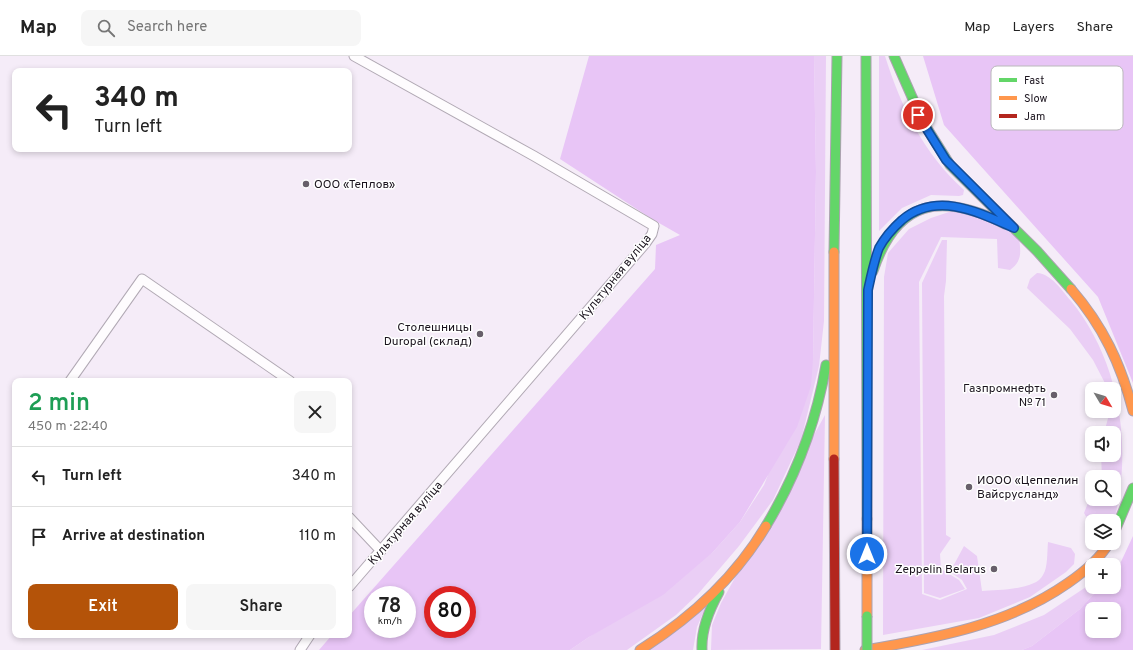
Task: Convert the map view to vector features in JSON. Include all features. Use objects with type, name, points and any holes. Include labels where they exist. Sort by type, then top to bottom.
[{"type":"highway","points":[[835,650],[833,309],[837,56]]},
{"type":"highway","points":[[866,56],[868,290],[866,650],[942,636],[995,621],[1032,605],[1062,588],[1092,564],[1103,550]]},
{"type":"highway","points":[[894,56],[918,115],[946,160],[1014,228],[1082,301],[1097,323],[1120,368],[1130,396],[1133,411]]},
{"type":"highway","points":[[868,290],[879,248],[891,230],[909,214],[936,205],[956,206],[974,210],[1014,228]]},
{"type":"highway","points":[[702,650],[701,642],[712,604],[725,582],[769,521],[782,499],[802,456],[820,400],[826,368],[833,309]]},
{"type":"highway","points":[[1121,516],[1133,488]]},
{"type":"highway","points":[[640,650],[678,624],[725,582]]},
{"type":"street","name":"Культурная вуліца","points":[[352,584],[645,244],[652,234],[654,226],[534,156],[354,56]]},
{"type":"street","points":[[72,378],[142,279],[286,378]]},
{"type":"street","points":[[352,520],[381,551]]},
{"type":"street","points":[[300,650],[308,638]]},
{"type":"shaded area","points":[[589,56],[814,56],[816,172],[813,360],[811,386],[797,427],[740,522],[713,552],[663,595],[589,637],[570,650],[319,650],[329,638],[352,638],[352,613],[364,599],[364,638],[416,638],[416,586],[375,586],[655,269],[656,245],[680,235],[652,219],[560,159]]},
{"type":"shaded area","points":[[814,56],[826,56],[824,321],[819,366],[801,440],[773,500],[739,546],[698,594],[676,615],[627,650],[570,650],[713,552],[740,522],[764,485],[813,360],[816,172]]},
{"type":"shaded area","points":[[879,56],[885,56],[906,111],[926,145],[937,161],[964,190],[963,195],[931,195],[902,208],[879,231]]},
{"type":"shaded area","points":[[923,56],[1133,56],[1133,383],[1098,297],[944,125]]},
{"type":"shaded area","points":[[952,211],[976,211],[1019,238],[1020,256],[1017,263],[1010,270],[998,268],[997,239],[941,237],[919,282],[922,594],[940,600],[967,589],[962,580],[950,572],[964,546],[977,556],[982,591],[1016,588],[1033,584],[1039,580],[1046,568],[1048,542],[1071,548],[1075,554],[1074,564],[1066,572],[1030,597],[979,618],[883,635],[884,277],[888,253],[909,229],[931,218]]},
{"type":"shaded area","points":[[942,240],[947,240],[944,296],[946,535],[951,538],[940,554],[941,569],[959,580],[965,589],[940,598],[924,593],[922,283]]},
{"type":"shaded area","points":[[1037,273],[1047,276],[1071,301],[1088,325],[1101,350],[1112,382],[1104,382],[1093,360],[1070,329],[1027,288],[1030,279]]},
{"type":"shaded area","points":[[825,415],[821,649],[711,650],[712,625],[721,603]]},
{"type":"shaded area","points":[[1108,418],[1120,418],[1121,426],[1106,426]]},
{"type":"shaded area","points":[[1121,428],[1122,464],[1121,478],[1121,470],[1102,470],[1101,462],[1121,462]]},
{"type":"shaded area","points":[[1087,506],[1117,506],[1116,514],[1085,515],[1084,513]]},
{"type":"shaded area","points":[[1133,536],[1133,650],[1022,650],[1032,646],[1085,604],[1085,638],[1121,638],[1121,602],[1086,602],[1094,594],[1121,594],[1121,562]]},
{"type":"shaded area","points":[[1085,588],[1085,594],[1094,594],[1080,609],[1032,646],[1022,650],[922,650],[994,635],[1044,615]]},
{"type":"shaded area","points":[[706,606],[697,627],[693,650],[647,650]]},
{"type":"traffic: fast","points":[[834,252],[837,56]]},
{"type":"traffic: fast","points":[[866,56],[867,519]]},
{"type":"traffic: fast","points":[[894,56],[923,122],[950,165],[1037,251],[1071,289]]},
{"type":"traffic: fast","points":[[873,271],[883,247],[895,229],[908,216],[924,208],[941,206],[961,208],[982,214],[1005,224]]},
{"type":"traffic: fast","points":[[766,526],[787,488],[804,448],[817,408],[826,365]]},
{"type":"traffic: fast","points":[[1121,516],[1133,488]]},
{"type":"traffic: fast","points":[[702,650],[706,620],[719,592]]},
{"type":"traffic: fast","points":[[867,616],[867,650]]},
{"type":"traffic: slow","points":[[834,252],[834,459]]},
{"type":"traffic: slow","points":[[1071,289],[1102,331],[1110,346],[1123,377],[1133,411]]},
{"type":"traffic: slow","points":[[867,519],[867,616]]},
{"type":"traffic: slow","points":[[640,650],[659,638],[710,596],[740,563],[766,526]]},
{"type":"traffic: slow","points":[[865,650],[945,635],[971,628],[1021,610],[1068,583],[1091,565],[1104,550]]},
{"type":"traffic: jam","points":[[834,459],[835,650]]},
{"type":"place","name":"ООО «Теплов»","points":[[306,184]]},
{"type":"place","name":"Столешницы Duropal (склад)","points":[[480,334]]},
{"type":"place","name":"Газпромнефть № 71","points":[[1054,395]]},
{"type":"place","name":"ИООО «Цеппелин Вайсрусланд»","points":[[969,487]]},
{"type":"place","name":"Zeppelin Belarus","points":[[994,569]]},
{"type":"route","points":[[867,554],[868,290],[879,248],[891,230],[909,214],[936,205],[956,206],[974,210],[1014,228],[946,160],[918,115]]}]
